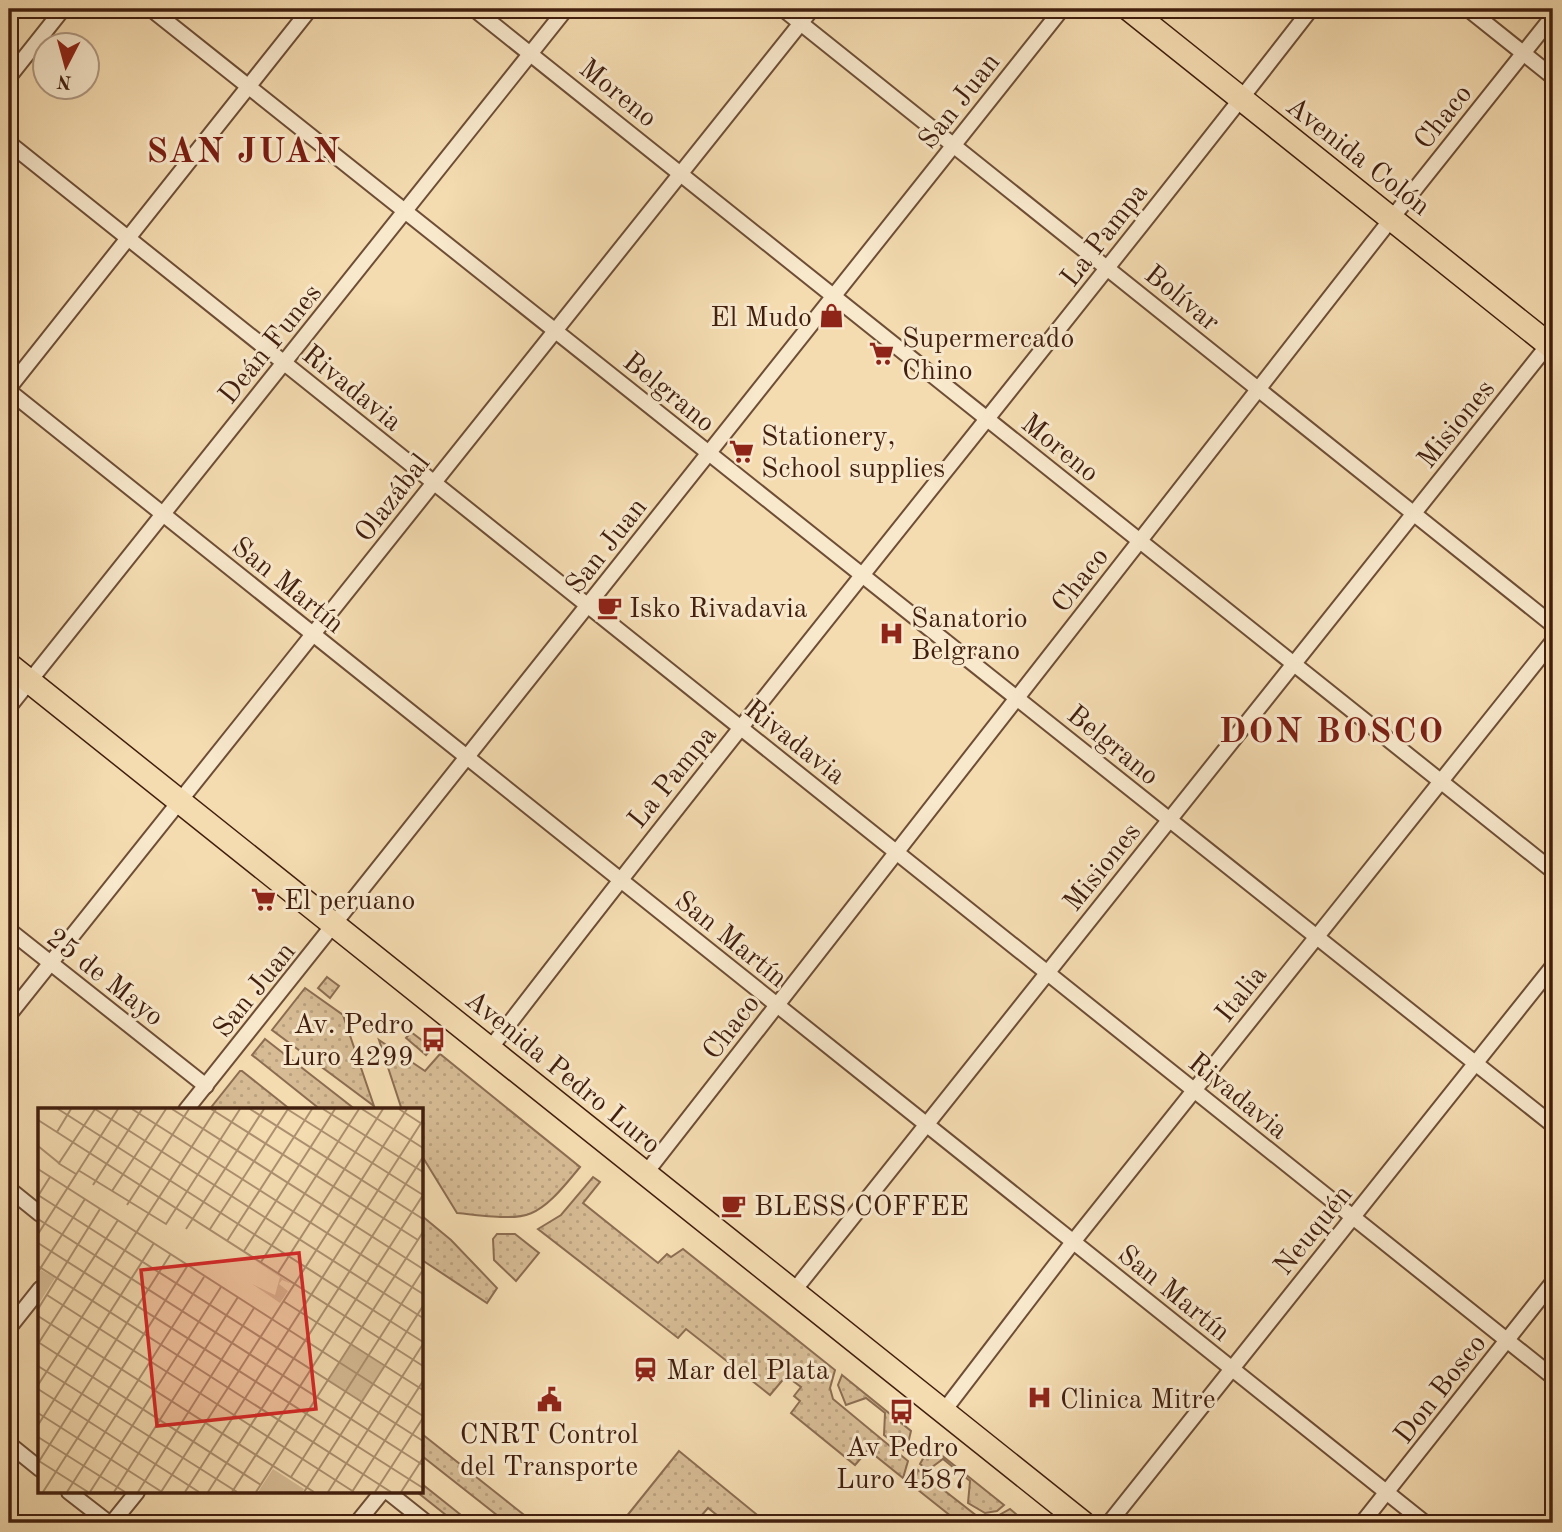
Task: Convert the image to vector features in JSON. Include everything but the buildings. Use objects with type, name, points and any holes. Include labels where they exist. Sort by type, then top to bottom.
[{"type":"main road","name":"Avenida Colón","points":[[1129,9],[1552,344]]},
{"type":"main road","name":"Avenida Pedro Luro","points":[[9,665],[1083,1523]]},
{"type":"street","points":[[9,77],[63,9]]},
{"type":"street","name":"Belgrano","points":[[151,9],[1553,1125]]},
{"type":"street","points":[[9,389],[310,9]]},
{"type":"street","name":"Moreno","points":[[474,9],[1553,871]]},
{"type":"street","name":"Deán Funes","points":[[9,708],[566,9]]},
{"type":"street","name":"Bolívar","points":[[783,9],[1553,625]]},
{"type":"street","name":"Olazábal","points":[[9,1015],[812,9]]},
{"type":"street","name":"San Juan","points":[[188,1108],[1062,9]]},
{"type":"street","name":"La Pampa","points":[[489,1050],[620,879],[1108,268],[1311,9]]},
{"type":"street","points":[[1468,9],[1553,77]]},
{"type":"street","name":"Chaco","points":[[645,1174],[1553,16]]},
{"type":"street","name":"Rivadavia","points":[[9,143],[1553,1377]]},
{"type":"street","name":"Misiones","points":[[793,1292],[1414,513],[1552,344]]},
{"type":"street","name":"San Martín","points":[[9,389],[1425,1523]]},
{"type":"street","name":"Italia","points":[[943,1412],[1073,1242],[1553,641]]},
{"type":"street","name":"25 de Mayo","points":[[9,930],[206,1086]]},
{"type":"street","name":"Neuquén","points":[[1109,1523],[1553,966]]},
{"type":"street","points":[[9,1189],[38,1212]]},
{"type":"street","name":"Don Bosco","points":[[1362,1523],[1553,1282]]},
{"type":"street","points":[[9,1328],[38,1292]]},
{"type":"street","points":[[9,1444],[38,1467]]},
{"type":"street","points":[[72,1494],[111,1523],[135,1494]]},
{"type":"street","points":[[357,1523],[380,1494]]},
{"type":"street","points":[[391,1494],[427,1523]]},
{"type":"shaded area","points":[[327,977],[339,986],[330,998],[318,988]]},
{"type":"shaded area","points":[[305,988],[343,1015],[374,1106],[272,1030]]},
{"type":"shaded area","points":[[411,1032],[432,1048],[426,1055],[406,1038]]},
{"type":"shaded area","points":[[265,1039],[353,1108],[318,1108],[252,1055]]},
{"type":"shaded area","points":[[379,1040],[425,1071],[440,1054],[580,1167],[551,1200],[528,1214],[500,1217],[457,1213],[424,1159],[424,1108],[401,1108]]},
{"type":"shaded area","points":[[242,1071],[288,1108],[211,1108]]},
{"type":"shaded area","points":[[593,1177],[600,1182],[583,1203],[658,1263],[667,1254],[671,1257],[683,1249],[835,1370],[830,1388],[833,1399],[908,1461],[903,1478],[868,1450],[855,1465],[791,1413],[800,1401],[794,1396],[801,1387],[786,1376],[770,1395],[686,1329],[678,1338],[538,1229],[561,1215]]},
{"type":"shaded area","points":[[424,1218],[451,1240],[497,1288],[487,1303],[424,1261]]},
{"type":"shaded area","points":[[497,1234],[515,1234],[539,1253],[516,1281],[494,1260],[493,1239]]},
{"type":"shaded area","points":[[842,1375],[911,1431],[906,1452],[884,1435],[885,1413],[866,1398],[846,1405],[838,1385]]},
{"type":"shaded area","points":[[424,1436],[537,1523],[507,1523],[424,1458]]},
{"type":"shaded area","points":[[930,1446],[1004,1505],[997,1511],[985,1513],[968,1503],[970,1481],[943,1459],[928,1470],[920,1464]]},
{"type":"shaded area","points":[[679,1451],[767,1523],[721,1523],[723,1520],[708,1508],[695,1523],[622,1522]]},
{"type":"shaded area","points":[[918,1470],[977,1516],[992,1519],[1010,1509],[1016,1514],[1008,1523],[948,1523],[952,1517],[913,1486]]},
{"type":"shaded area","points":[[424,1486],[471,1523],[456,1523],[420,1494],[424,1494]]},
{"type":"place","name":"El Mudo","points":[[832,316]]},
{"type":"place","name":"Supermercado Chino","points":[[882,353]]},
{"type":"place","name":"Stationery, School supplies","points":[[741,451]]},
{"type":"place","name":"Isko Rivadavia","points":[[609,607]]},
{"type":"place","name":"Sanatorio Belgrano","points":[[891,633]]},
{"type":"place","name":"El peruano","points":[[264,899]]},
{"type":"place","name":"Av. Pedro Luro 4299","points":[[434,1039]]},
{"type":"place","name":"BLESS COFFEE","points":[[734,1205]]},
{"type":"place","name":"Mar del Plata","points":[[646,1369]]},
{"type":"place","name":"Clinica Mitre","points":[[1040,1398]]},
{"type":"place","name":"CNRT Control del Transporte","points":[[549,1399]]},
{"type":"place","name":"Av Pedro Luro 4587","points":[[902,1412]]},
{"type":"district","name":"SAN JUAN","points":[[244,150]]},
{"type":"district","name":"DON BOSCO","points":[[1332,730]]}]
